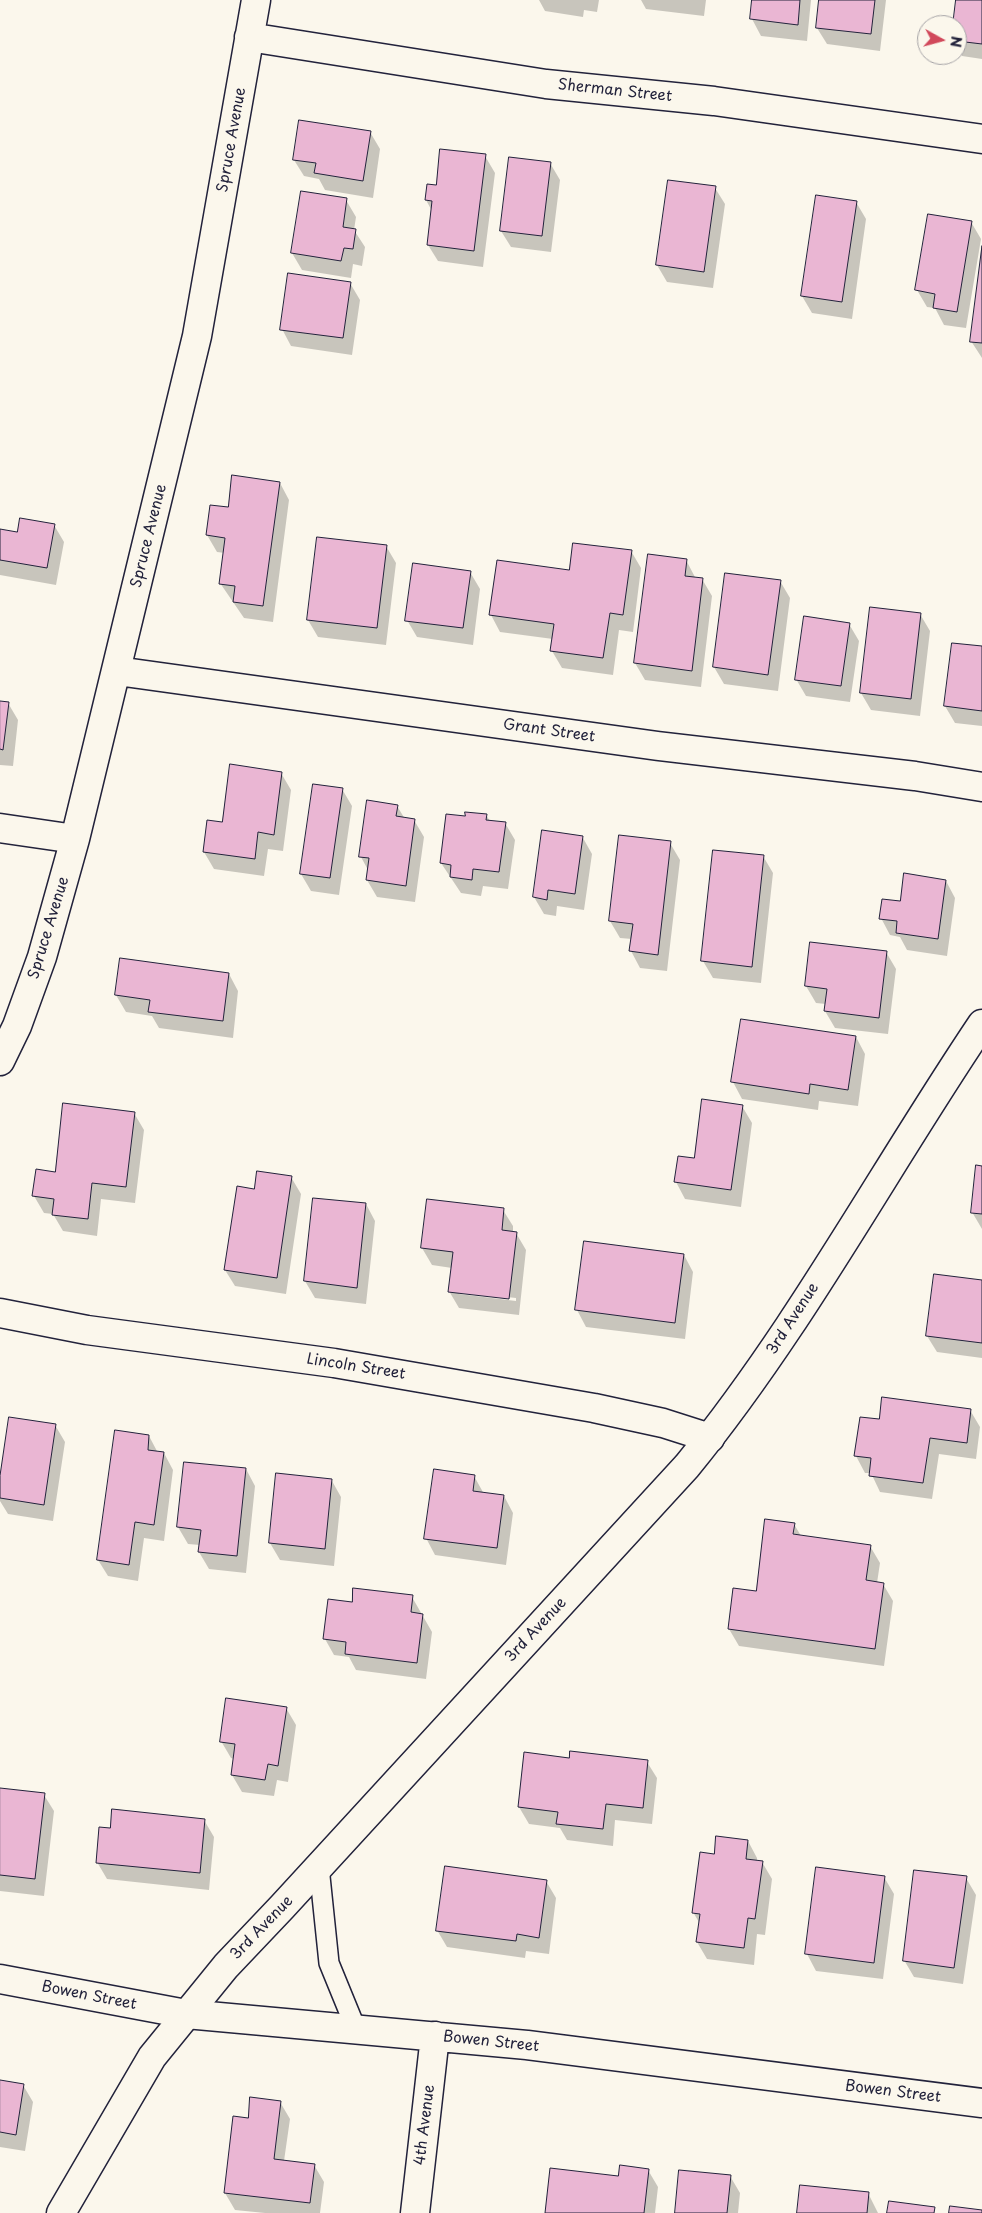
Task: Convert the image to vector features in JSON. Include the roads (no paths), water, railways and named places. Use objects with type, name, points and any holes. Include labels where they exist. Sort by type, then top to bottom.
[{"type":"street","name":"Spruce Avenue","points":[[0,1061],[17,1026],[42,957],[75,839],[198,336],[256,0]]},
{"type":"street","name":"Sherman Street","points":[[250,37],[546,84],[714,101],[982,139]]},
{"type":"street","name":"Grant Street","points":[[117,671],[658,746],[915,776],[982,787]]},
{"type":"street","points":[[0,828],[75,839]]},
{"type":"street","name":"3rd Avenue","points":[[61,2213],[152,2057],[226,1966],[319,1867],[710,1438],[772,1352],[942,1082],[982,1024]]},
{"type":"street","name":"Lincoln Street","points":[[0,1312],[87,1330],[334,1363],[584,1406],[662,1423],[710,1438]]},
{"type":"street","name":"Bowen Street","points":[[0,1979],[186,2014],[528,2045],[982,2103]]},
{"type":"street","name":"4th Avenue","points":[[415,2213],[436,2036]]},
{"type":"lane","points":[[319,1867],[329,1963],[356,2029]]}]
